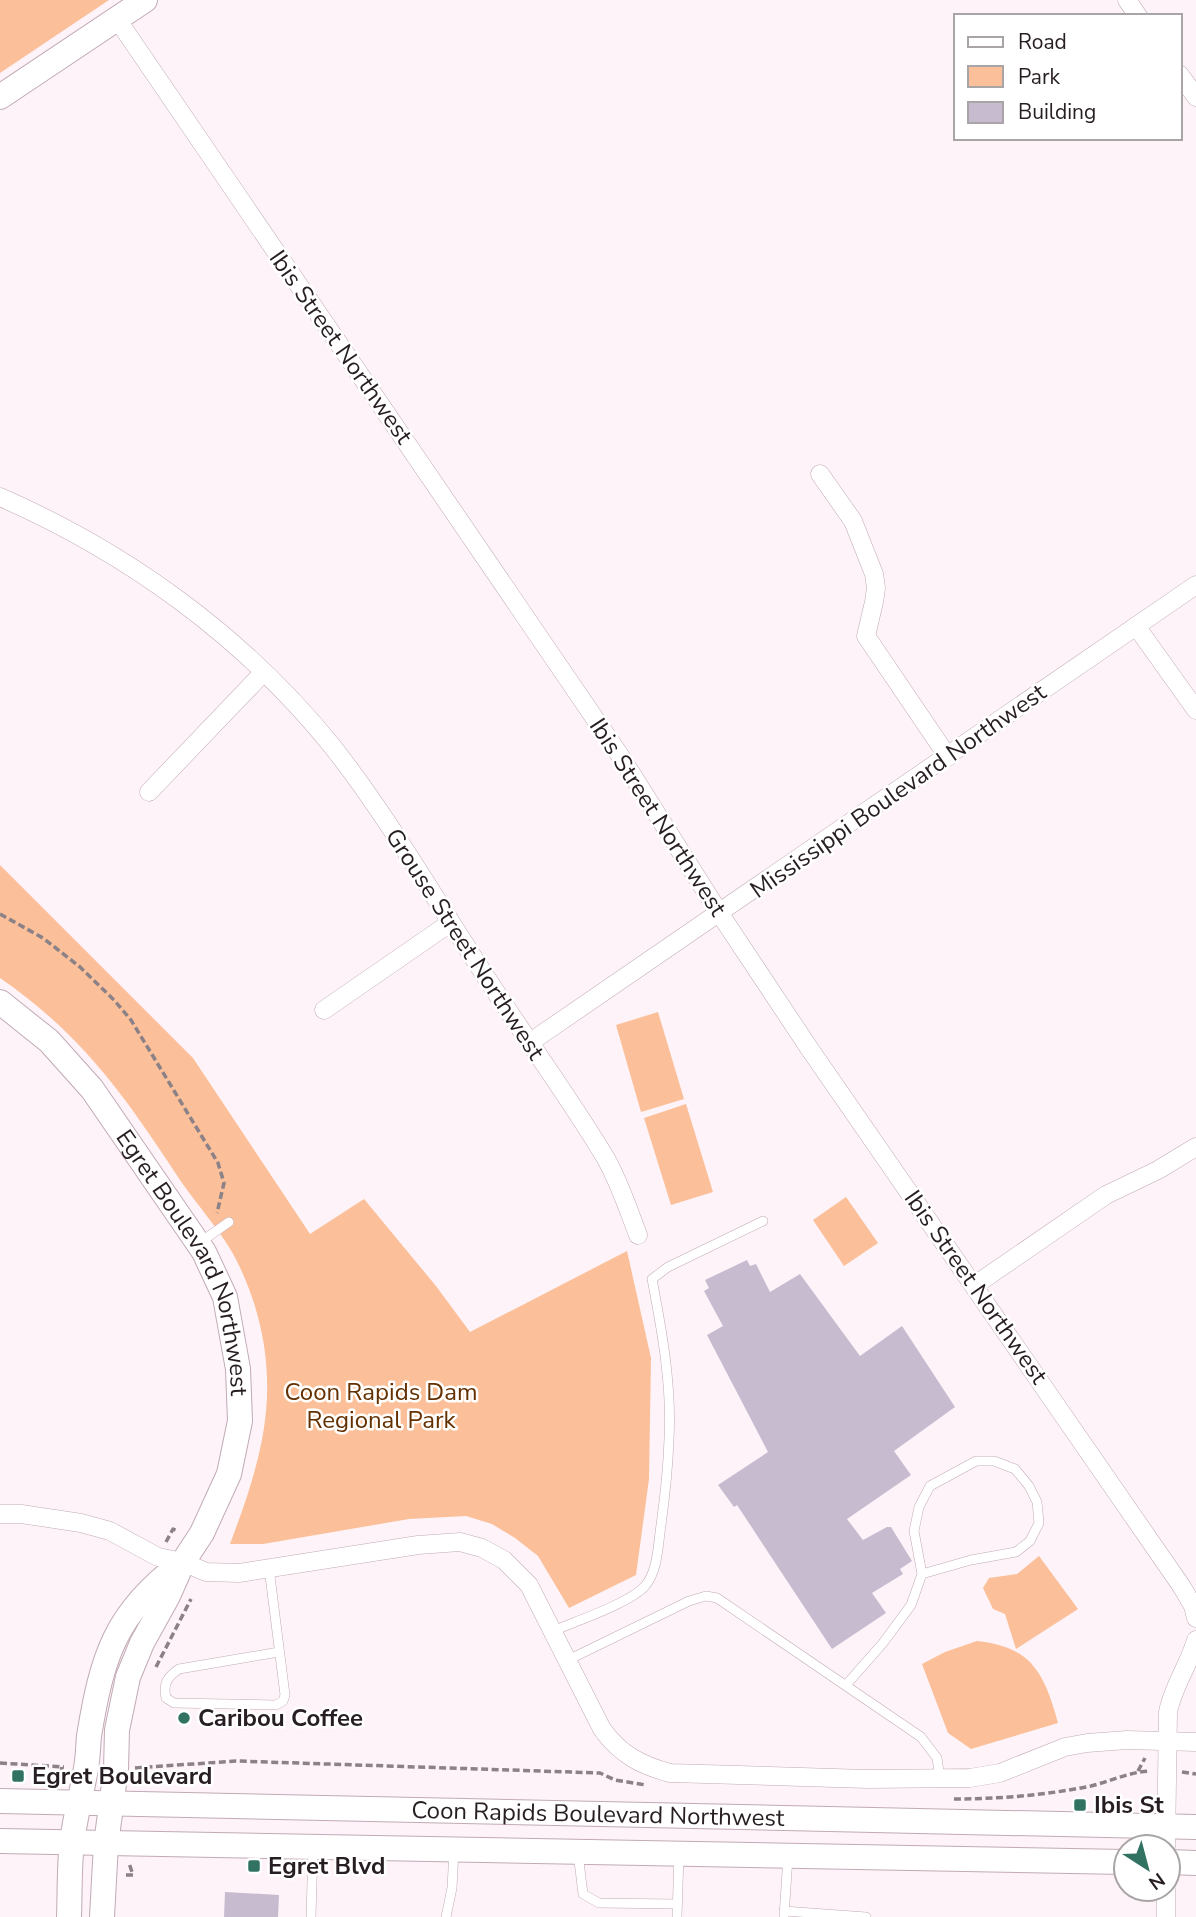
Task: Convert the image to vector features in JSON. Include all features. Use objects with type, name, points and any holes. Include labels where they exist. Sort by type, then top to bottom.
[{"type":"main road","points":[[0,97],[145,0]]},
{"type":"main road","name":"Egret Boulevard Northwest","points":[[0,1002],[41,1034],[84,1079],[120,1126],[198,1244],[225,1297],[239,1369],[240,1421],[222,1491],[202,1533],[183,1562],[128,1677],[117,1730],[116,1769],[106,1844],[102,1917]]},
{"type":"main road","name":"Egret Boulevard Northwest","points":[[69,1917],[72,1844],[78,1802],[108,1650],[141,1597],[183,1562]]},
{"type":"main road","name":"Coon Rapids Boulevard Northwest","points":[[0,1801],[1112,1835]]},
{"type":"main road","name":"Coon Rapids Boulevard Northwest","points":[[1178,1833],[1196,1827]]},
{"type":"main road","name":"Coon Rapids Boulevard Northwest","points":[[0,1841],[1112,1862]]},
{"type":"street","name":"Ibis Street Northwest","points":[[117,19],[611,743],[809,1048],[1182,1587],[1193,1605],[1196,1618]]},
{"type":"street","points":[[1182,78],[1196,97]]},
{"type":"street","points":[[820,474],[853,520],[874,574],[876,588],[866,636],[948,757]]},
{"type":"street","name":"Grouse Street Northwest","points":[[0,497],[68,529],[148,577],[207,622],[304,714],[347,767],[605,1157],[638,1235]]},
{"type":"street","name":"Mississippi Boulevard Northwest","points":[[529,1043],[1196,586]]},
{"type":"street","points":[[1136,626],[1196,710]]},
{"type":"street","points":[[149,792],[263,673]]},
{"type":"street","points":[[324,1010],[450,923]]},
{"type":"street","points":[[975,1285],[1107,1195],[1158,1170],[1196,1146]]},
{"type":"street","points":[[0,1514],[20,1514],[110,1531],[158,1557],[220,1574],[418,1545],[451,1542],[471,1544],[504,1560],[534,1592],[601,1729],[614,1745],[630,1758],[650,1768],[670,1773],[970,1778],[1000,1773],[1065,1747],[1087,1743],[1127,1740],[1196,1742]]},
{"type":"street","points":[[1166,1833],[1168,1712],[1171,1698],[1196,1640]]},
{"type":"lane","points":[[553,1631],[626,1599],[643,1589],[653,1576],[666,1489],[669,1402],[662,1333],[652,1279],[668,1267],[763,1221]]},
{"type":"lane","points":[[198,1244],[229,1222]]},
{"type":"lane","points":[[846,1685],[883,1643],[911,1605],[922,1574],[914,1531],[919,1507],[930,1486],[976,1461],[994,1461],[1015,1469],[1029,1486],[1037,1502],[1039,1523],[1030,1541],[1016,1552],[971,1560],[922,1574]]},
{"type":"lane","points":[[268,1567],[285,1695],[283,1701],[276,1705],[174,1703],[166,1698],[164,1687],[169,1676],[179,1669],[279,1652]]},
{"type":"lane","points":[[568,1660],[689,1601],[706,1596],[718,1598],[921,1737],[937,1758],[940,1779]]},
{"type":"lane","points":[[311,1917],[313,1846]]},
{"type":"lane","points":[[446,1917],[452,1888],[454,1848]]},
{"type":"lane","points":[[578,1850],[583,1894],[599,1903],[677,1904]]},
{"type":"lane","points":[[677,1917],[679,1852]]},
{"type":"lane","points":[[789,1855],[784,1914],[866,1917]]},
{"type":"path","points":[[0,1763],[62,1766]]},
{"type":"path","points":[[1188,1772],[1196,1773]]},
{"type":"green space","points":[[0,0],[109,0],[0,73]]},
{"type":"green space","name":"Coon Rapids Dam Regional Park","points":[[0,865],[193,1058],[310,1234],[364,1199],[470,1332],[627,1251],[651,1358],[649,1479],[636,1575],[569,1608],[538,1556],[492,1524],[466,1516],[409,1519],[263,1544],[230,1544],[257,1463],[267,1401],[264,1346],[252,1297],[226,1243],[102,1071],[56,1023],[0,978]]},
{"type":"green space","points":[[658,1012],[684,1099],[641,1112],[616,1025]]},
{"type":"green space","points":[[686,1104],[713,1192],[671,1205],[644,1118]]},
{"type":"green space","points":[[846,1197],[878,1243],[844,1266],[813,1220]]},
{"type":"green space","points":[[1039,1556],[1078,1609],[1016,1649],[1005,1614],[993,1609],[983,1588],[989,1578],[1017,1574]]},
{"type":"green space","points":[[977,1641],[1011,1649],[1033,1666],[1047,1690],[1058,1723],[971,1749],[948,1733],[922,1664],[945,1652]]},
{"type":"building","points":[[747,1260],[750,1266],[756,1264],[770,1292],[800,1274],[860,1356],[902,1326],[955,1407],[894,1451],[911,1475],[847,1519],[863,1540],[891,1527],[912,1561],[900,1569],[903,1574],[872,1593],[886,1613],[832,1649],[737,1505],[734,1507],[718,1485],[768,1452],[707,1335],[723,1326],[704,1291],[709,1288],[705,1280]]},
{"type":"building","points":[[225,1892],[279,1895],[278,1917],[224,1917]]},
{"type":"place","name":"Caribou Coffee","points":[[184,1718]]},
{"type":"place","name":"Egret Boulevard","points":[[18,1776]]},
{"type":"place","name":"Ibis St","points":[[1080,1805]]},
{"type":"place","name":"Egret Blvd","points":[[254,1866]]}]
